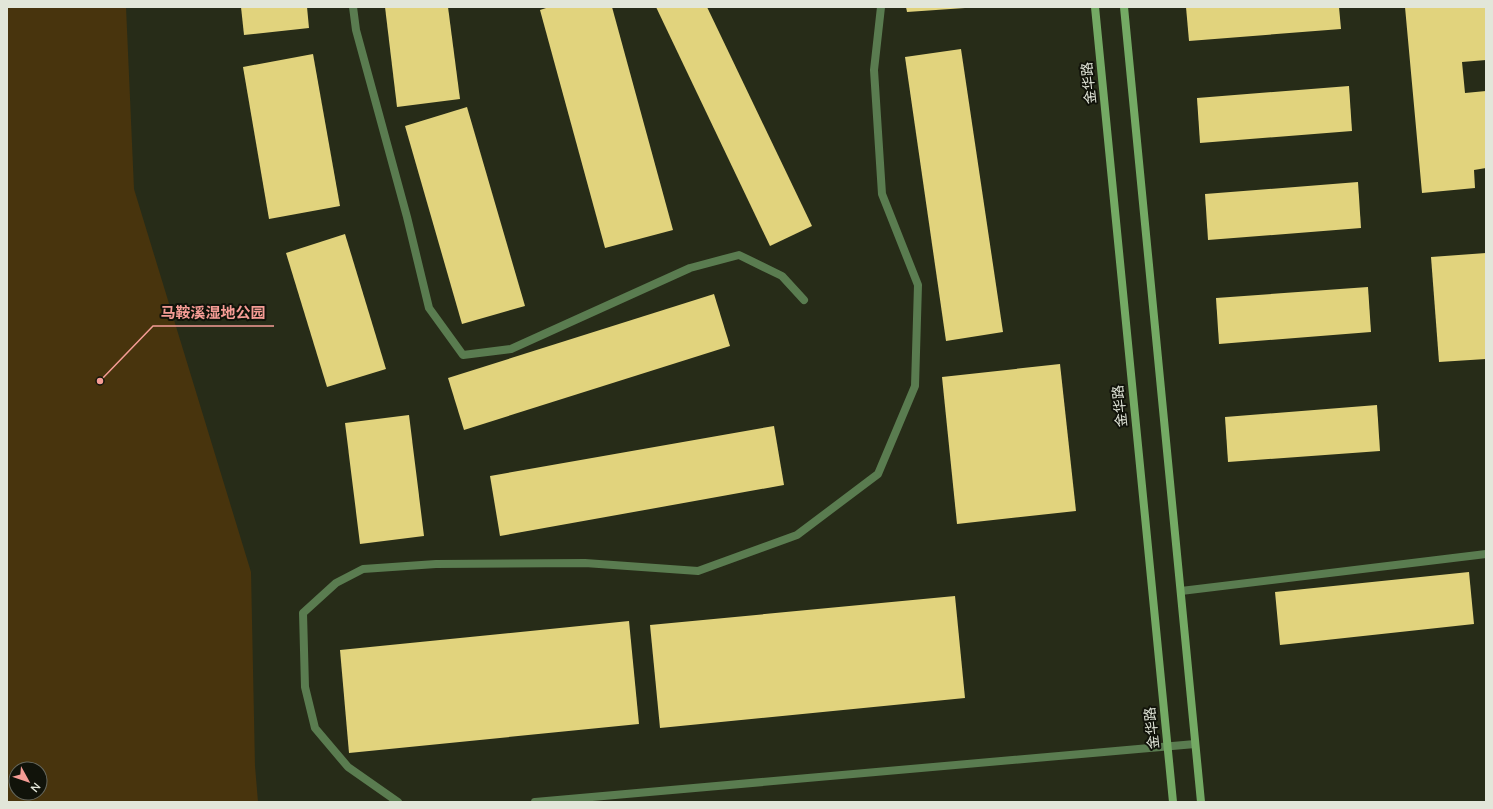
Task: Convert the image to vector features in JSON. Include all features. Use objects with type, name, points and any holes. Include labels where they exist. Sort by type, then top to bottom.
[{"type":"main road","name":"金华路","points":[[1094,7],[1173,802]]},
{"type":"main road","points":[[1124,7],[1201,802]]},
{"type":"street","points":[[353,7],[356,30],[407,217],[429,308],[464,355],[511,349],[690,268],[739,255],[782,276],[804,300]]},
{"type":"street","points":[[398,802],[348,767],[315,728],[305,687],[304,614],[336,582],[363,569],[436,564],[585,563],[698,571],[797,535],[878,474],[915,386],[918,285],[882,194],[874,70],[881,7]]},
{"type":"street","points":[[1181,591],[1486,554]]},
{"type":"street","points":[[535,802],[1195,744]]},
{"type":"shaded area","points":[[7,7],[126,7],[134,189],[251,572],[255,766],[258,802],[7,802]]},
{"type":"building","points":[[241,7],[307,7],[309,28],[244,35]]},
{"type":"building","points":[[385,7],[448,7],[460,99],[397,107]]},
{"type":"building","points":[[549,7],[612,7],[673,230],[605,248],[540,10]]},
{"type":"building","points":[[656,7],[707,7],[812,226],[770,246]]},
{"type":"building","points":[[906,7],[965,7],[965,8],[907,12]]},
{"type":"building","points":[[1186,7],[1339,7],[1341,29],[1189,41]]},
{"type":"building","points":[[1405,7],[1486,7],[1486,60],[1462,62],[1465,93],[1486,91],[1486,168],[1474,170],[1475,188],[1422,193]]},
{"type":"building","points":[[961,49],[1003,332],[946,341],[905,57]]},
{"type":"building","points":[[313,54],[340,206],[269,219],[243,67]]},
{"type":"building","points":[[1349,86],[1352,131],[1200,143],[1197,98]]},
{"type":"building","points":[[467,107],[525,306],[462,324],[405,126]]},
{"type":"building","points":[[1358,182],[1361,228],[1208,240],[1205,194]]},
{"type":"building","points":[[345,234],[386,369],[327,387],[286,253]]},
{"type":"building","points":[[1486,253],[1486,359],[1439,362],[1431,257]]},
{"type":"building","points":[[1368,287],[1371,332],[1219,344],[1216,298]]},
{"type":"building","points":[[714,294],[730,346],[464,430],[448,378]]},
{"type":"building","points":[[1060,364],[1076,511],[957,524],[942,377]]},
{"type":"building","points":[[1377,405],[1380,451],[1228,462],[1225,417]]},
{"type":"building","points":[[409,415],[424,536],[360,544],[345,423]]},
{"type":"building","points":[[774,426],[784,485],[500,536],[490,476]]},
{"type":"building","points":[[1469,572],[1474,624],[1280,645],[1275,592]]},
{"type":"building","points":[[955,596],[965,698],[660,728],[650,625]]},
{"type":"building","points":[[629,621],[639,724],[349,753],[340,650]]},
{"type":"place","name":"马鞍溪湿地公园","points":[[100,381]]}]
